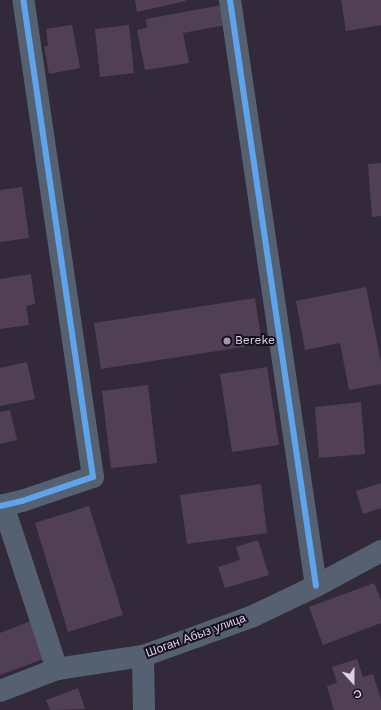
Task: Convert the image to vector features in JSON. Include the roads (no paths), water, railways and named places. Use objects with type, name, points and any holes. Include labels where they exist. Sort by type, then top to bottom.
[{"type":"street","points":[[23,0],[93,476],[2,505],[57,669]]},
{"type":"street","points":[[230,0],[316,586]]},
{"type":"street","name":"Шоган Абыз улица","points":[[0,691],[57,669],[143,656],[251,617],[316,586],[381,551]]},
{"type":"street","points":[[143,656],[144,710]]},
{"type":"place","name":"Bereke","points":[[227,341]]}]
